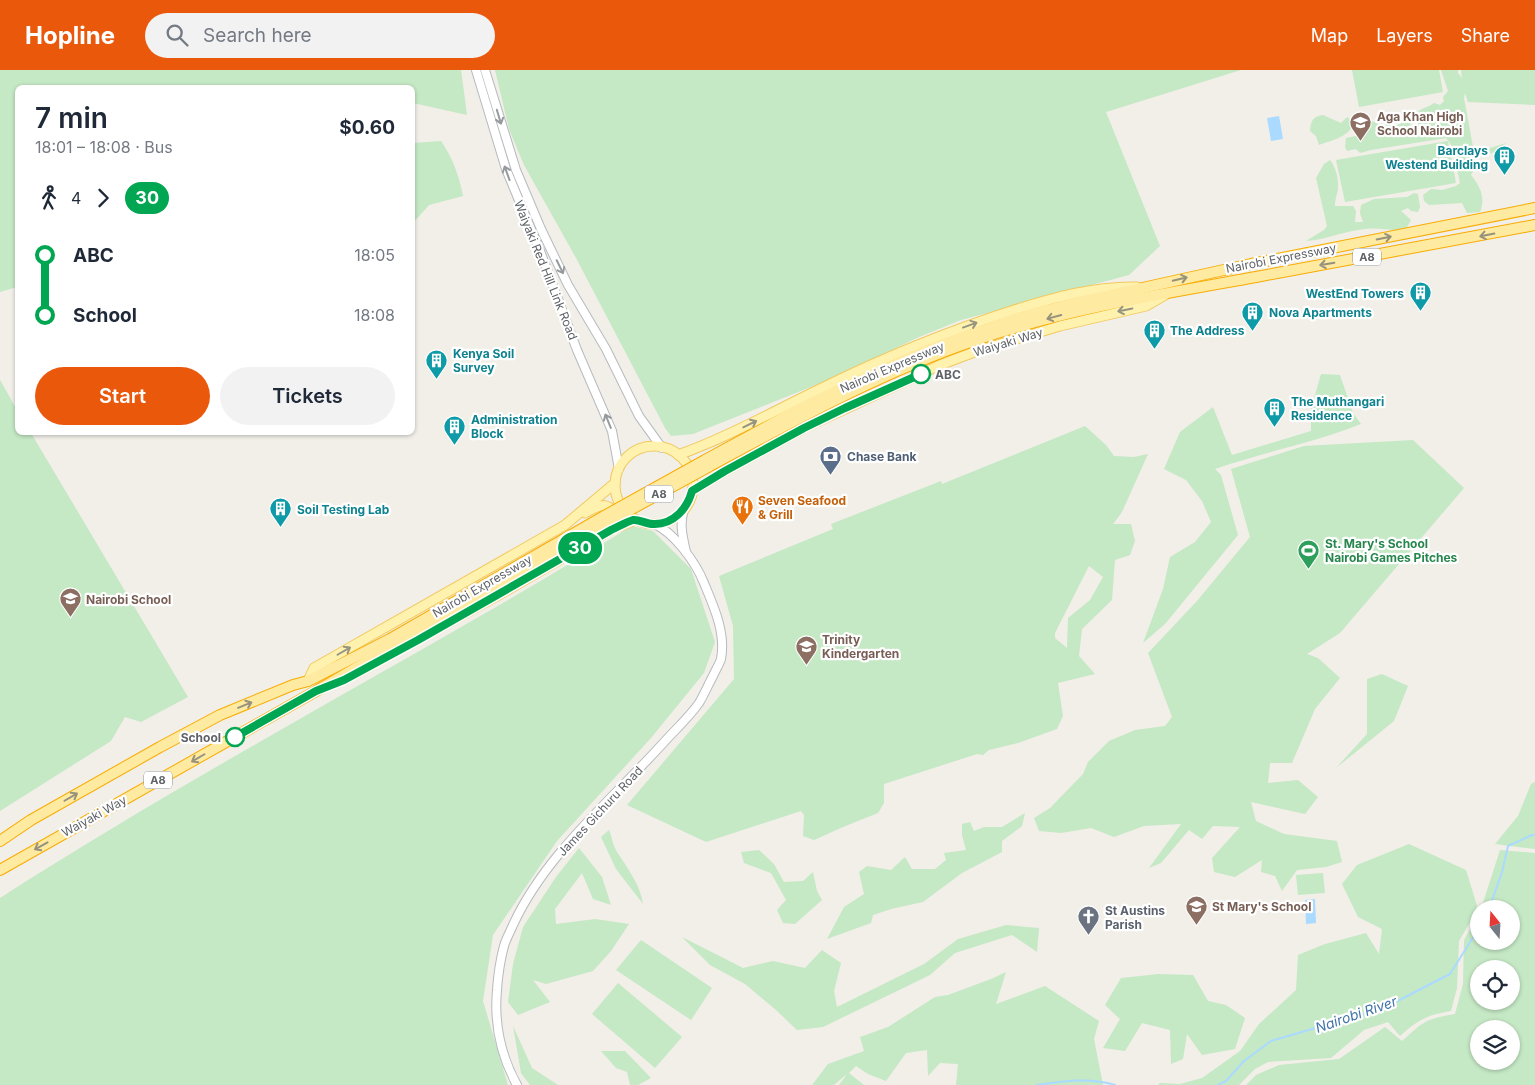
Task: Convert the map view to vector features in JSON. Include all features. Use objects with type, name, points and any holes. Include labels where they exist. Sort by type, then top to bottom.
[{"type":"highway","name":"Nairobi Expressway","points":[[316,691],[395,641],[606,515],[803,407],[906,360],[1070,304],[1251,264],[1535,208]]},
{"type":"highway","name":"Nairobi Expressway","points":[[308,680],[395,641],[610,526],[826,404],[1002,328],[1170,292],[1535,225]]},
{"type":"highway","name":"A8","points":[[0,842],[47,810],[220,715],[308,680]]},
{"type":"highway","name":"Waiyaki Way","points":[[0,870],[316,691]]},
{"type":"main road","name":"Waiyaki Red Hill Link Road","points":[[476,70],[506,169],[612,431],[618,468]]},
{"type":"main road","name":"Waiyaki Red Hill Link Road","points":[[485,70],[510,152],[525,193],[568,285],[606,349],[639,416],[662,448]]},
{"type":"main road","points":[[557,297],[561,289],[568,285]]},
{"type":"main road","points":[[678,455],[706,445],[874,363],[982,320],[1034,303],[1081,292],[1122,287],[1145,287]]},
{"type":"main road","name":"Waiyaki Way","points":[[692,491],[725,471],[845,408],[940,366],[977,351],[1050,328],[1146,306],[1170,292]]},
{"type":"main road","points":[[706,445],[697,454],[695,459],[703,474],[709,475],[725,471]]},
{"type":"main road","points":[[684,510],[671,520],[654,524],[635,520],[620,505],[616,494],[615,483],[618,468],[632,453],[652,447],[662,448],[678,455],[687,465],[692,478],[692,491],[682,516],[686,552]]},
{"type":"main road","points":[[565,525],[615,483]]},
{"type":"main road","points":[[308,680],[314,668],[599,505],[611,508],[618,520],[616,525],[610,526]]},
{"type":"main road","name":"Waiyaki Way","points":[[316,691],[344,680],[418,640],[610,526],[635,520]]},
{"type":"main road","name":"James Gichuru Road","points":[[517,1085],[511,1074],[497,1026],[496,1004],[499,967],[504,944],[527,898],[549,867],[698,704],[721,660],[722,642],[720,625],[701,575],[686,552],[668,532],[654,524]]},
{"type":"green space","points":[[0,70],[461,70],[467,115],[415,103],[415,85],[15,85],[15,288],[0,292]]},
{"type":"green space","points":[[495,70],[1241,70],[1106,112],[1160,246],[1129,275],[961,320],[919,337],[841,375],[693,434],[671,436],[524,165],[509,129]]},
{"type":"green space","points":[[1352,70],[1439,70],[1443,92],[1359,107]]},
{"type":"green space","points":[[1441,70],[1458,70],[1462,78],[1461,70],[1535,70],[1535,105],[1468,102],[1465,93],[1464,98],[1473,147],[1490,148],[1506,143],[1492,153],[1485,155],[1475,154],[1476,166],[1471,175],[1481,192],[1482,207],[1480,212],[1467,213],[1462,203],[1429,205],[1424,201],[1423,195],[1431,189],[1442,190],[1460,183],[1452,146],[1446,138],[1360,153],[1356,149],[1347,151],[1345,147],[1346,138],[1356,136],[1361,127],[1371,121],[1382,126],[1390,124],[1392,127],[1410,120],[1411,128],[1418,125],[1420,110],[1434,103],[1440,105],[1444,101],[1443,97],[1448,91]]},
{"type":"green space","points":[[1323,115],[1341,123],[1347,117],[1354,122],[1345,135],[1319,145],[1316,136],[1310,131],[1310,128],[1314,118]]},
{"type":"green space","points":[[441,141],[455,167],[463,196],[429,205],[415,221],[415,143]]},
{"type":"green space","points":[[1448,141],[1456,183],[1345,202],[1336,160]]},
{"type":"green space","points":[[1330,160],[1338,182],[1335,206],[1353,206],[1356,211],[1355,222],[1363,222],[1360,213],[1361,205],[1374,199],[1407,197],[1414,193],[1418,194],[1420,207],[1418,212],[1411,211],[1408,208],[1401,211],[1411,220],[1406,229],[1360,230],[1306,241],[1324,230],[1327,226],[1316,178],[1324,164]]},
{"type":"green space","points":[[1321,374],[1340,375],[1353,413],[1361,424],[1325,437],[1215,469],[1221,475],[1238,535],[1165,624],[1143,643],[1163,589],[1170,557],[1195,542],[1211,522],[1202,501],[1186,480],[1164,469],[1180,432],[1213,407],[1232,455],[1311,431],[1311,409]]},
{"type":"green space","name":"Nairobi School","points":[[0,380],[15,406],[15,435],[32,435],[188,697],[141,722],[125,717],[111,741],[0,811]]},
{"type":"green space","points":[[1085,426],[1106,445],[1114,456],[1134,457],[1148,454],[1122,512],[1113,524],[1131,524],[1135,541],[1130,555],[1115,560],[1112,600],[1082,629],[1079,656],[1095,674],[1058,683],[1063,716],[1057,729],[1018,743],[989,750],[983,755],[977,754],[884,784],[884,803],[878,813],[814,840],[803,836],[804,815],[801,811],[706,842],[627,805],[734,679],[733,626],[719,576],[833,529],[831,524],[941,481],[942,484]],"holes":[[[1089,566],[1103,577],[1090,600],[1068,618],[1067,648],[1055,638],[1055,633]]]},
{"type":"green space","points":[[1413,440],[1464,488],[1340,633],[1307,654],[1318,658],[1340,678],[1315,709],[1292,763],[1270,763],[1268,783],[1298,780],[1318,797],[1305,814],[1251,802],[1256,821],[1284,834],[1337,841],[1342,862],[1326,867],[1297,870],[1282,891],[1275,876],[1261,872],[1262,860],[1235,877],[1214,872],[1212,858],[1240,827],[1213,826],[1202,839],[1189,830],[1161,863],[1149,868],[1181,824],[1144,826],[1114,837],[1091,828],[1061,833],[1039,831],[1034,818],[1050,808],[1083,774],[1088,762],[1109,741],[1135,730],[1165,726],[1172,717],[1148,653],[1197,601],[1250,537],[1231,469],[1304,446]]},
{"type":"green space","points":[[632,526],[653,531],[691,569],[715,642],[704,673],[651,738],[557,841],[493,935],[483,1001],[508,1085],[0,1085],[0,898],[119,824],[501,604]]},
{"type":"green space","points":[[1382,674],[1408,686],[1394,721],[1336,768],[1367,734],[1367,679]]},
{"type":"green space","points":[[1535,782],[1535,849],[1495,844],[1518,816],[1531,784]]},
{"type":"green space","points":[[1025,813],[1022,826],[1002,841],[1002,852],[962,873],[923,902],[873,915],[871,923],[827,939],[844,907],[864,894],[859,872],[867,866],[891,870],[905,857],[912,869],[935,869],[946,860],[944,853],[966,850],[962,835],[962,824],[970,822],[974,831],[984,827],[1002,827]]},
{"type":"green space","points":[[609,830],[616,850],[636,883],[643,904],[616,869],[601,837]]},
{"type":"green space","points":[[1409,844],[1466,870],[1475,900],[1470,900],[1470,922],[1459,941],[1457,988],[1451,1011],[1435,1014],[1423,1019],[1400,1036],[1388,1022],[1364,1030],[1331,1058],[1268,1062],[1255,1069],[1239,1085],[1158,1085],[1160,1083],[1180,1084],[1202,1078],[1240,1051],[1259,1024],[1296,990],[1298,955],[1325,944],[1366,933],[1379,954],[1382,929],[1358,917],[1342,884],[1357,865]]},
{"type":"green space","points":[[579,848],[602,877],[611,905],[593,899],[582,873],[555,909],[556,924],[595,919],[629,924],[611,951],[593,971],[546,984],[533,980],[550,1002],[518,1015],[508,1002],[513,964],[523,927],[556,877]]},
{"type":"green space","points":[[759,850],[774,864],[784,882],[803,881],[813,872],[817,891],[822,900],[795,924],[783,923],[777,910],[786,900],[771,873],[744,863],[741,852]]},
{"type":"green space","points":[[1500,850],[1535,853],[1535,1085],[1246,1085],[1256,1075],[1279,1065],[1339,1059],[1385,1027],[1402,1041],[1426,1022],[1455,1014],[1463,984],[1464,940],[1470,929],[1470,950],[1520,950],[1520,900],[1484,900]]},
{"type":"green space","points":[[1323,873],[1325,893],[1298,895],[1296,875]]},
{"type":"green space","points":[[1006,925],[1039,928],[1037,952],[1012,935],[955,953],[930,975],[823,1027],[797,1030],[745,984],[710,965],[682,937],[743,968],[773,961],[805,968],[822,950],[841,963],[834,991],[837,1007],[924,964],[958,939]]},
{"type":"green space","points":[[641,940],[712,988],[691,1020],[616,970]]},
{"type":"green space","points":[[1006,972],[996,1004],[1045,986],[1099,1021],[1094,1039],[1103,1085],[956,1085],[958,1064],[940,1063],[928,1076],[927,1050],[906,1053],[886,1081],[868,1074],[856,1066],[849,1073],[864,1085],[839,1085],[847,1074],[834,1085],[812,1085],[828,1064],[864,1051],[860,1037],[888,1027],[935,997],[948,995]]},
{"type":"green space","points":[[1159,974],[1193,975],[1208,1001],[1226,1005],[1245,1018],[1235,1049],[1202,1055],[1187,1034],[1183,1059],[1171,1064],[1170,1030],[1142,1023],[1125,1051],[1103,1048],[1120,1019],[1105,1005],[1121,978]]},
{"type":"green space","points":[[618,983],[682,1037],[655,1068],[592,1014]]},
{"type":"green space","points":[[513,1026],[532,1068],[558,1085],[530,1085],[521,1073]]},
{"type":"green space","points":[[601,1051],[625,1051],[651,1078],[638,1085],[630,1085],[627,1072],[616,1068]]},
{"type":"water","points":[[1279,116],[1283,139],[1271,141],[1267,118]]},
{"type":"water","points":[[1315,899],[1316,923],[1306,924],[1305,900]]},
{"type":"waterway","name":"Nairobi River","points":[[1492,900],[1502,872],[1508,846],[1535,835]]},
{"type":"waterway","name":"Nairobi River","points":[[1218,1085],[1226,1081],[1244,1061],[1271,1041],[1384,1008],[1450,974],[1470,942]]},
{"type":"waterway","name":"Nairobi River","points":[[1037,1085],[1086,1080],[1115,1085]]},
{"type":"bus line","name":"30","points":[[235,737],[316,691],[344,680],[418,640],[611,530],[635,520],[654,524],[671,520],[684,510],[692,491],[725,471],[804,428],[921,374]]},
{"type":"place","name":"Aga Khan High School Nairobi","points":[[1361,142]]},
{"type":"place","name":"Barclays Westend Building","points":[[1504,176]]},
{"type":"place","name":"WestEnd Towers","points":[[1420,312]]},
{"type":"place","name":"Nova Apartments","points":[[1253,331]]},
{"type":"place","name":"The Address","points":[[1154,349]]},
{"type":"place","name":"ABC","points":[[921,374]]},
{"type":"place","name":"Kenya Soil Survey","points":[[437,379]]},
{"type":"place","name":"The Muthangari Residence","points":[[1275,427]]},
{"type":"place","name":"Administration Block","points":[[455,445]]},
{"type":"place","name":"Chase Bank","points":[[831,475]]},
{"type":"place","name":"Seven Seafood & Grill","points":[[742,526]]},
{"type":"place","name":"Soil Testing Lab","points":[[281,528]]},
{"type":"place","name":"St. Mary's School Nairobi Games Pitches","points":[[1309,569]]},
{"type":"place","name":"Nairobi School","points":[[70,618]]},
{"type":"place","name":"Trinity Kindergarten","points":[[806,665]]},
{"type":"place","name":"School","points":[[235,737]]},
{"type":"place","name":"St Mary's School","points":[[1196,925]]},
{"type":"place","name":"St Austins Parish","points":[[1089,936]]}]
